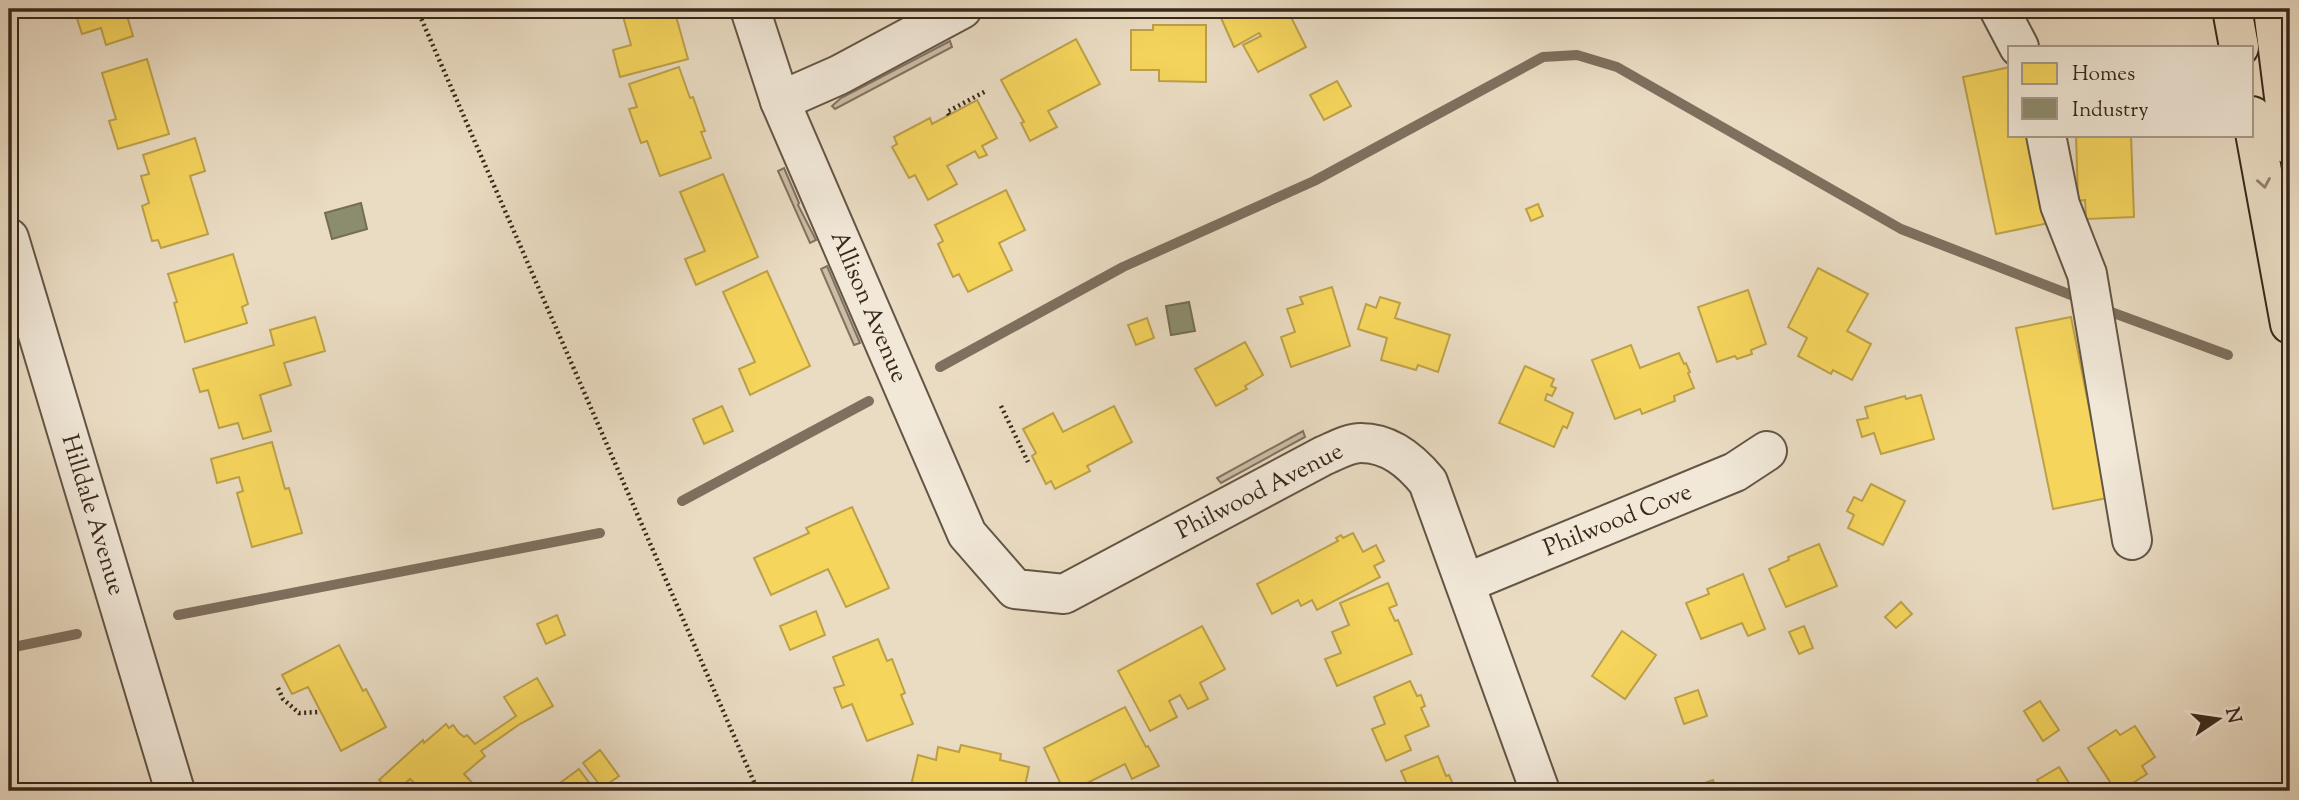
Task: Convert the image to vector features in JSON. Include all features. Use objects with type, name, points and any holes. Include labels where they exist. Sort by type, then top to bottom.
[{"type":"highway","points":[[2232,9],[2239,46]]},
{"type":"highway","points":[[2273,9],[2290,145]]},
{"type":"highway","points":[[2254,127],[2290,324]]},
{"type":"street","name":"Allison Avenue","points":[[750,9],[780,101],[967,534],[1015,589]]},
{"type":"street","points":[[780,101],[839,75],[962,9]]},
{"type":"street","points":[[1999,9],[2018,46]]},
{"type":"street","points":[[2046,136],[2060,205],[2087,274],[2132,541]]},
{"type":"street","name":"Hilldale Avenue","points":[[9,238],[175,791]]},
{"type":"street","name":"Philwood Avenue","points":[[1015,589],[1064,594],[1323,456],[1359,443],[1396,453],[1413,464],[1427,482],[1466,583],[1539,791]]},
{"type":"street","name":"Philwood Cove","points":[[1466,583],[1735,472],[1767,452]]},
{"type":"path","points":[[417,9],[758,791]]},
{"type":"path","points":[[948,115],[947,112],[986,91]]},
{"type":"path","points":[[1000,406],[1028,462]]},
{"type":"path","points":[[278,688],[283,699],[299,713],[319,712]]},
{"type":"shaded area","points":[[950,41],[952,47],[835,109],[832,106],[841,98]]},
{"type":"shaded area","points":[[784,168],[798,205],[816,240],[810,243],[778,171]]},
{"type":"shaded area","points":[[827,266],[860,343],[854,345],[821,269]]},
{"type":"shaded area","points":[[1303,431],[1305,437],[1221,483],[1217,478]]},
{"type":"building: Homes","points":[[74,9],[125,9],[133,36],[106,45],[101,28],[82,34]]},
{"type":"building: Homes","points":[[621,9],[674,9],[688,59],[620,77],[613,50],[631,45]]},
{"type":"building: Homes","points":[[1217,9],[1284,9],[1289,13],[1306,47],[1258,72],[1243,45],[1261,36],[1259,33],[1234,47]]},
{"type":"building: Homes","points":[[1806,9],[1826,9],[1826,16],[1812,18],[1812,15],[1806,15]]},
{"type":"building: Homes","points":[[1153,25],[1206,25],[1206,82],[1159,81],[1159,70],[1131,70],[1131,30],[1153,30]]},
{"type":"building: Homes","points":[[1076,39],[1100,84],[1048,111],[1057,127],[1030,141],[1021,123],[1024,122],[1001,80]]},
{"type":"building: Homes","points":[[147,59],[169,134],[118,149],[109,121],[116,119],[102,73]]},
{"type":"building: Homes","points":[[679,67],[705,131],[701,132],[711,158],[660,176],[647,141],[641,143],[629,109],[637,107],[629,84]]},
{"type":"building: Homes","points":[[2008,67],[2008,136],[2030,136],[2049,223],[1996,234],[1963,77]]},
{"type":"building: Homes","points":[[1337,81],[1351,106],[1324,120],[1310,95]]},
{"type":"building: Homes","points":[[977,100],[997,138],[982,146],[987,155],[979,158],[975,151],[947,166],[957,184],[928,200],[915,175],[909,178],[892,147],[897,144],[894,137],[930,118],[932,124]]},
{"type":"building: Homes","points":[[2076,136],[2131,136],[2134,217],[2086,219],[2085,200],[2078,201]]},
{"type":"building: Homes","points":[[195,138],[205,171],[190,176],[208,234],[161,248],[158,240],[152,241],[142,206],[149,203],[141,176],[149,174],[143,155]]},
{"type":"building: Homes","points":[[723,174],[758,257],[696,285],[685,259],[705,251],[680,192]]},
{"type":"building: Homes","points":[[1006,190],[1025,230],[999,243],[1012,270],[968,292],[959,274],[953,277],[938,244],[943,241],[935,225]]},
{"type":"building: Homes","points":[[1538,204],[1543,216],[1531,221],[1526,209]]},
{"type":"building: Homes","points":[[233,254],[248,304],[242,307],[247,323],[185,342],[168,274]]},
{"type":"building: Homes","points":[[1818,268],[1868,294],[1847,331],[1871,344],[1852,380],[1833,370],[1831,374],[1798,356],[1807,338],[1788,327]]},
{"type":"building: Homes","points":[[767,271],[810,366],[750,395],[739,369],[755,362],[723,292]]},
{"type":"building: Homes","points":[[1332,287],[1350,346],[1291,367],[1281,337],[1295,332],[1287,309],[1303,304],[1300,297]]},
{"type":"building: Homes","points":[[1748,290],[1766,344],[1751,350],[1752,354],[1717,362],[1698,307]]},
{"type":"building: Homes","points":[[1380,297],[1400,303],[1395,318],[1450,335],[1438,372],[1418,365],[1416,370],[1381,360],[1387,338],[1358,329],[1366,304],[1376,308]]},
{"type":"building: Homes","points":[[315,317],[325,351],[284,363],[291,385],[260,395],[271,431],[243,439],[238,423],[219,428],[208,390],[200,392],[193,369],[274,345],[270,330]]},
{"type":"building: Homes","points":[[2071,317],[2107,498],[2053,509],[2016,328]]},
{"type":"building: Homes","points":[[1147,318],[1154,338],[1136,345],[1128,325]]},
{"type":"building: Homes","points":[[1245,342],[1263,375],[1245,386],[1247,389],[1216,406],[1195,369]]},
{"type":"building: Homes","points":[[1631,345],[1640,368],[1679,353],[1690,372],[1688,373],[1694,388],[1674,396],[1675,401],[1642,414],[1640,409],[1615,419],[1592,360]]},
{"type":"building: Homes","points":[[1525,366],[1554,379],[1551,386],[1556,388],[1552,396],[1547,394],[1545,400],[1573,413],[1567,428],[1563,426],[1554,447],[1499,423]]},
{"type":"building: Homes","points":[[1921,395],[1934,439],[1881,454],[1874,433],[1862,437],[1857,420],[1868,418],[1865,407],[1905,396],[1906,399]]},
{"type":"building: Homes","points":[[722,406],[733,431],[704,444],[693,419]]},
{"type":"building: Homes","points":[[1114,406],[1132,442],[1087,466],[1090,471],[1055,489],[1051,481],[1046,484],[1032,456],[1036,453],[1023,429],[1053,413],[1063,432]]},
{"type":"building: Homes","points":[[272,442],[285,489],[289,488],[302,533],[252,547],[237,493],[243,491],[239,477],[217,483],[211,459]]},
{"type":"building: Homes","points":[[1871,484],[1905,501],[1883,545],[1848,528],[1854,515],[1847,511],[1854,497],[1862,501]]},
{"type":"building: Homes","points":[[852,507],[889,588],[846,607],[828,569],[771,595],[754,558],[809,533],[806,528]]},
{"type":"building: Homes","points":[[1353,533],[1363,552],[1376,545],[1384,561],[1374,566],[1380,577],[1317,610],[1312,600],[1301,606],[1298,600],[1272,614],[1257,584],[1338,541],[1336,538],[1341,535],[1343,538]]},
{"type":"building: Homes","points":[[1819,544],[1837,586],[1786,607],[1769,569],[1789,560],[1788,557]]},
{"type":"building: Homes","points":[[1743,574],[1765,629],[1748,636],[1742,623],[1701,639],[1686,603],[1709,594],[1707,589]]},
{"type":"building: Homes","points":[[1388,583],[1397,605],[1389,608],[1395,621],[1398,620],[1412,654],[1337,686],[1325,659],[1341,653],[1332,632],[1349,625],[1340,603]]},
{"type":"building: Homes","points":[[1901,602],[1912,614],[1896,628],[1885,617]]},
{"type":"building: Homes","points":[[816,611],[825,635],[790,650],[780,626]]},
{"type":"building: Homes","points":[[557,615],[565,635],[546,644],[537,624]]},
{"type":"building: Homes","points":[[1202,626],[1225,669],[1200,683],[1208,699],[1188,709],[1180,695],[1169,701],[1177,717],[1150,731],[1118,671]]},
{"type":"building: Homes","points":[[1804,626],[1813,648],[1799,654],[1789,632]]},
{"type":"building: Homes","points":[[1622,631],[1656,655],[1625,699],[1592,676]]},
{"type":"building: Homes","points":[[878,639],[887,661],[892,659],[905,693],[901,695],[913,724],[867,741],[852,704],[842,708],[834,688],[844,685],[833,657]]},
{"type":"building: Homes","points":[[339,645],[386,727],[341,751],[308,687],[292,694],[282,675]]},
{"type":"building: Homes","points":[[537,678],[553,706],[520,724],[481,751],[485,756],[464,774],[480,791],[422,791],[410,779],[397,791],[391,791],[379,780],[423,740],[424,743],[446,724],[449,728],[453,725],[459,733],[464,737],[467,735],[475,744],[516,716],[504,697]]},
{"type":"building: Homes","points":[[1410,681],[1417,696],[1421,695],[1425,706],[1421,708],[1429,726],[1405,736],[1411,750],[1386,761],[1372,729],[1385,724],[1374,697]]},
{"type":"building: Homes","points":[[1698,690],[1707,716],[1684,724],[1675,698]]},
{"type":"building: Homes","points":[[2040,701],[2059,730],[2043,741],[2024,711]]},
{"type":"building: Homes","points":[[1125,707],[1159,766],[1132,779],[1125,764],[1087,783],[1091,791],[1064,791],[1044,748]]},
{"type":"building: Homes","points":[[2135,726],[2155,757],[2142,766],[2147,774],[2116,791],[2088,748],[2116,730],[2120,735]]},
{"type":"building: Homes","points":[[961,745],[1001,754],[1000,760],[1029,767],[1024,791],[910,790],[918,755],[936,760],[938,747],[959,752]]},
{"type":"building: Homes","points":[[600,750],[619,776],[602,788],[583,763]]},
{"type":"building: Homes","points":[[1438,756],[1456,791],[1410,791],[1401,771]]},
{"type":"building: Homes","points":[[2059,767],[2074,791],[2032,791],[2041,786],[2037,780]]},
{"type":"building: Homes","points":[[579,769],[593,788],[589,791],[566,791],[560,783]]},
{"type":"building: Homes","points":[[1713,780],[1718,791],[1682,791]]},
{"type":"building: Industry","points":[[361,203],[367,229],[332,239],[325,213]]},
{"type":"building: Industry","points":[[1189,302],[1195,331],[1171,335],[1166,306]]},
{"type":"waterway","points":[[940,367],[1123,267],[1314,181],[1543,57],[1577,55],[1617,67],[1901,229],[2079,298]]},
{"type":"waterway","points":[[2111,312],[2228,355]]},
{"type":"waterway","points":[[682,501],[869,401]]},
{"type":"waterway","points":[[178,615],[600,533]]},
{"type":"waterway","points":[[9,648],[77,634]]}]
